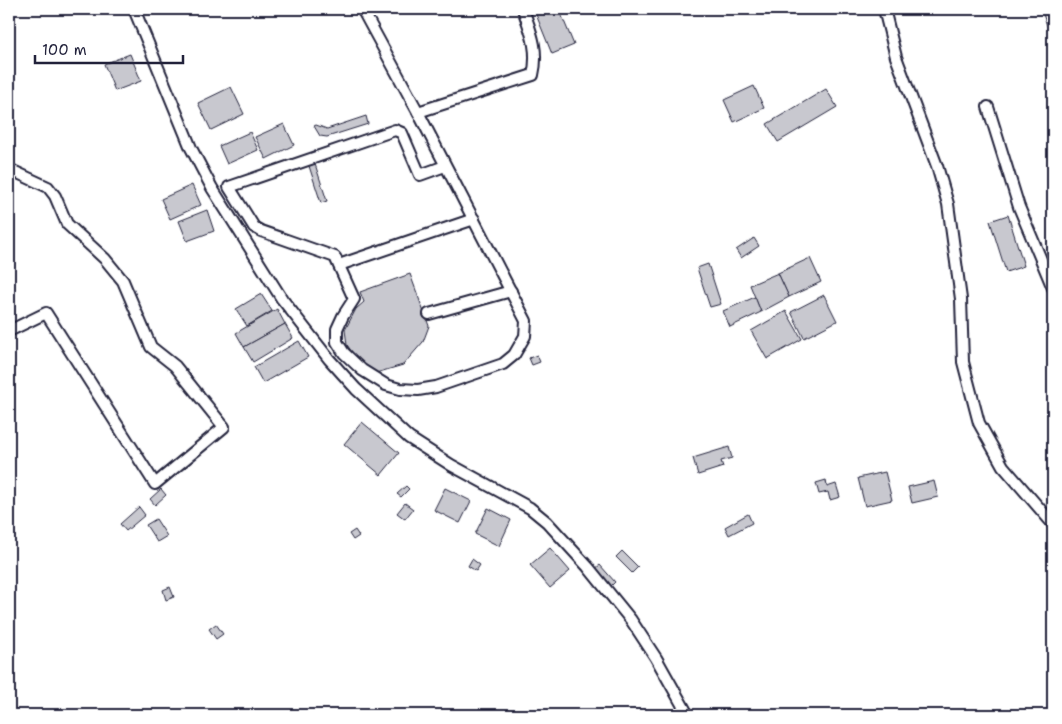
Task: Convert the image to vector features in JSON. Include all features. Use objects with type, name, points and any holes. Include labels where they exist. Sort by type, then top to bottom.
[{"type":"street","points":[[134,9],[191,148],[212,188],[282,299],[329,359],[356,389],[409,438],[530,508],[547,522],[631,620],[656,658],[688,715]]},
{"type":"street","points":[[362,9],[418,112],[526,321],[525,336],[514,355],[504,364],[436,387],[418,390],[400,389],[386,385],[362,370],[344,353],[337,342],[337,329],[354,299],[334,257],[254,227],[229,187],[395,130],[402,133],[406,140],[420,175],[445,166]]},
{"type":"street","points":[[418,112],[533,75],[537,61],[534,44],[523,9]]},
{"type":"street","points":[[884,9],[896,58],[937,166],[948,204],[961,299],[963,362],[979,423],[1003,466],[1053,524]]},
{"type":"street","points":[[988,107],[1019,207],[1053,288]]},
{"type":"street","points":[[9,169],[33,179],[52,191],[67,224],[105,259],[123,281],[151,347],[175,366],[224,427],[155,484],[46,313],[9,331]]},
{"type":"street","points":[[338,266],[474,219]]},
{"type":"street","points":[[429,314],[511,291]]},
{"type":"building","points":[[542,9],[559,9],[574,45],[552,54],[535,12]]},
{"type":"building","points":[[1041,9],[1053,9],[1053,27],[1048,28]]},
{"type":"building","points":[[130,54],[141,81],[115,91],[104,64]]},
{"type":"building","points":[[754,86],[764,108],[734,122],[724,100]]},
{"type":"building","points":[[231,87],[244,114],[211,130],[198,103]]},
{"type":"building","points":[[826,89],[837,107],[778,142],[767,124]]},
{"type":"building","points":[[366,116],[368,124],[327,137],[320,136],[314,126],[327,129]]},
{"type":"building","points":[[284,124],[294,145],[266,159],[255,137]]},
{"type":"building","points":[[250,132],[258,150],[227,164],[219,146]]},
{"type":"building","points":[[314,161],[327,201],[321,203],[308,163]]},
{"type":"building","points":[[192,185],[201,205],[170,219],[161,199]]},
{"type":"building","points":[[207,210],[214,231],[187,241],[179,221]]},
{"type":"building","points":[[1008,215],[1024,266],[1006,272],[990,221]]},
{"type":"building","points":[[754,238],[759,246],[741,258],[736,250]]},
{"type":"building","points":[[810,258],[821,282],[789,297],[778,273]]},
{"type":"building","points":[[708,264],[721,304],[710,307],[697,268]]},
{"type":"building","points":[[778,273],[789,297],[761,312],[750,285]]},
{"type":"building","points":[[410,274],[429,326],[423,342],[403,365],[376,373],[369,370],[358,360],[347,345],[345,330],[356,309],[364,302],[360,292]]},
{"type":"building","points":[[261,294],[272,311],[247,326],[236,309]]},
{"type":"building","points":[[824,295],[837,321],[804,338],[791,312]]},
{"type":"building","points":[[755,297],[761,312],[730,327],[723,311]]},
{"type":"building","points":[[277,309],[285,324],[244,347],[236,333]]},
{"type":"building","points":[[786,311],[802,339],[767,359],[751,331]]},
{"type":"building","points":[[285,324],[293,338],[253,362],[244,347]]},
{"type":"building","points":[[299,341],[308,357],[263,383],[254,367]]},
{"type":"building","points":[[537,355],[540,362],[532,365],[529,358]]},
{"type":"building","points":[[362,422],[399,453],[381,475],[344,444]]},
{"type":"building","points":[[729,447],[732,458],[721,461],[723,467],[698,475],[693,458]]},
{"type":"building","points":[[885,472],[892,500],[865,506],[858,478]]},
{"type":"building","points":[[826,480],[827,487],[836,484],[840,497],[830,500],[828,492],[819,494],[816,483]]},
{"type":"building","points":[[934,481],[938,497],[912,503],[908,487]]},
{"type":"building","points":[[406,486],[409,489],[401,497],[397,494]]},
{"type":"building","points":[[445,488],[471,501],[460,523],[434,510]]},
{"type":"building","points":[[161,489],[166,495],[155,505],[150,499]]},
{"type":"building","points":[[405,503],[413,509],[405,519],[397,513]]},
{"type":"building","points":[[139,507],[145,515],[126,531],[120,524]]},
{"type":"building","points":[[488,508],[511,520],[499,546],[475,534]]},
{"type":"building","points":[[748,514],[752,523],[729,535],[725,527]]},
{"type":"building","points":[[156,519],[167,536],[157,542],[146,525]]},
{"type":"building","points":[[355,530],[359,536],[353,540],[349,534]]},
{"type":"building","points":[[550,548],[570,571],[550,588],[530,565]]},
{"type":"building","points":[[622,551],[638,567],[632,573],[616,557]]},
{"type":"building","points":[[472,559],[480,565],[476,571],[468,566]]},
{"type":"building","points":[[600,565],[615,582],[610,587],[595,569]]},
{"type":"building","points":[[170,587],[174,597],[166,600],[163,590]]},
{"type":"building","points":[[216,624],[223,634],[216,639],[209,629]]}]
